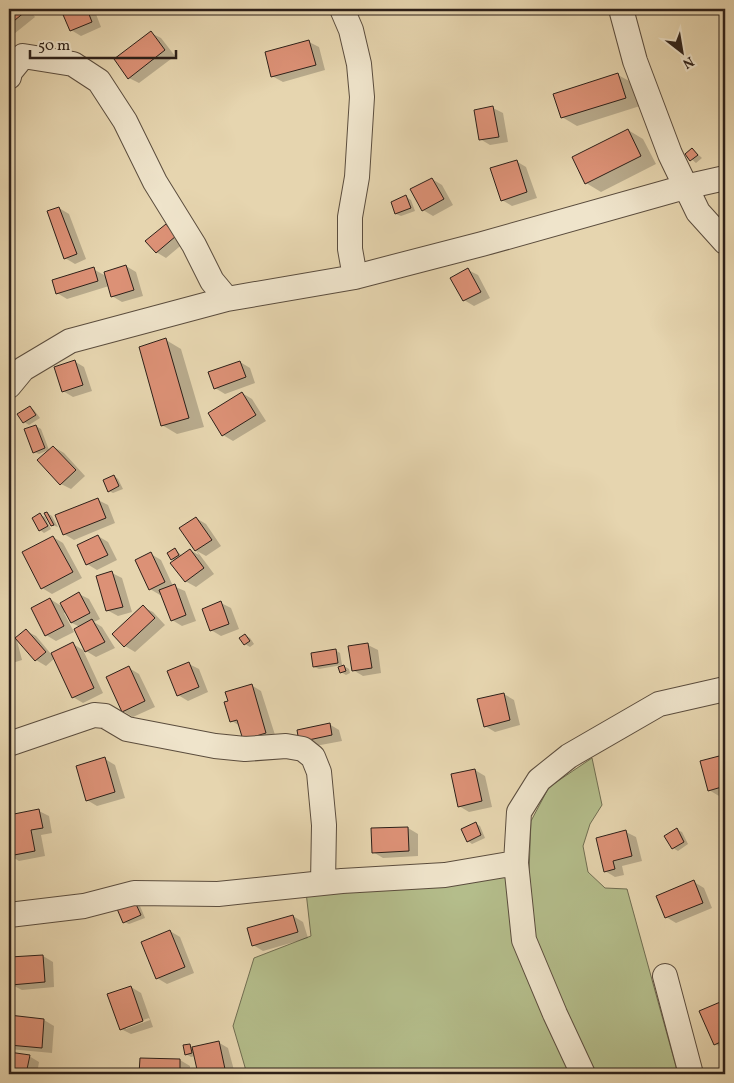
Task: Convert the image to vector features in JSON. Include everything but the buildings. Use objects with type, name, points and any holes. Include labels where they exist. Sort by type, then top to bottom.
[{"type":"street","points":[[342,9],[351,30],[359,64],[362,97],[357,177],[350,217],[350,249],[355,277]]},
{"type":"street","points":[[621,9],[635,61],[670,154],[698,212],[725,242]]},
{"type":"street","points":[[9,77],[10,72],[23,56],[73,64],[99,81],[125,121],[155,182],[194,245],[212,282],[226,299]]},
{"type":"street","points":[[9,386],[23,369],[70,341],[226,299],[355,277],[482,244],[685,187],[725,178]]},
{"type":"street","points":[[583,1074],[524,940],[516,863],[519,812],[539,780],[569,756],[659,704],[725,689]]},
{"type":"street","points":[[9,744],[94,715],[104,716],[127,729],[215,746],[245,749],[286,746],[303,749],[313,757],[319,772],[324,825],[323,883]]},
{"type":"street","points":[[9,915],[84,906],[134,893],[218,894],[323,883],[446,875],[516,863]]},
{"type":"street","points":[[665,976],[691,1074]]},
{"type":"green space","points":[[592,758],[602,805],[590,824],[583,846],[588,872],[605,888],[627,889],[678,1074],[594,1074],[536,942],[529,872],[531,821],[549,787]]},
{"type":"green space","points":[[510,875],[570,1074],[247,1074],[233,1026],[254,958],[311,936],[306,892]]}]
